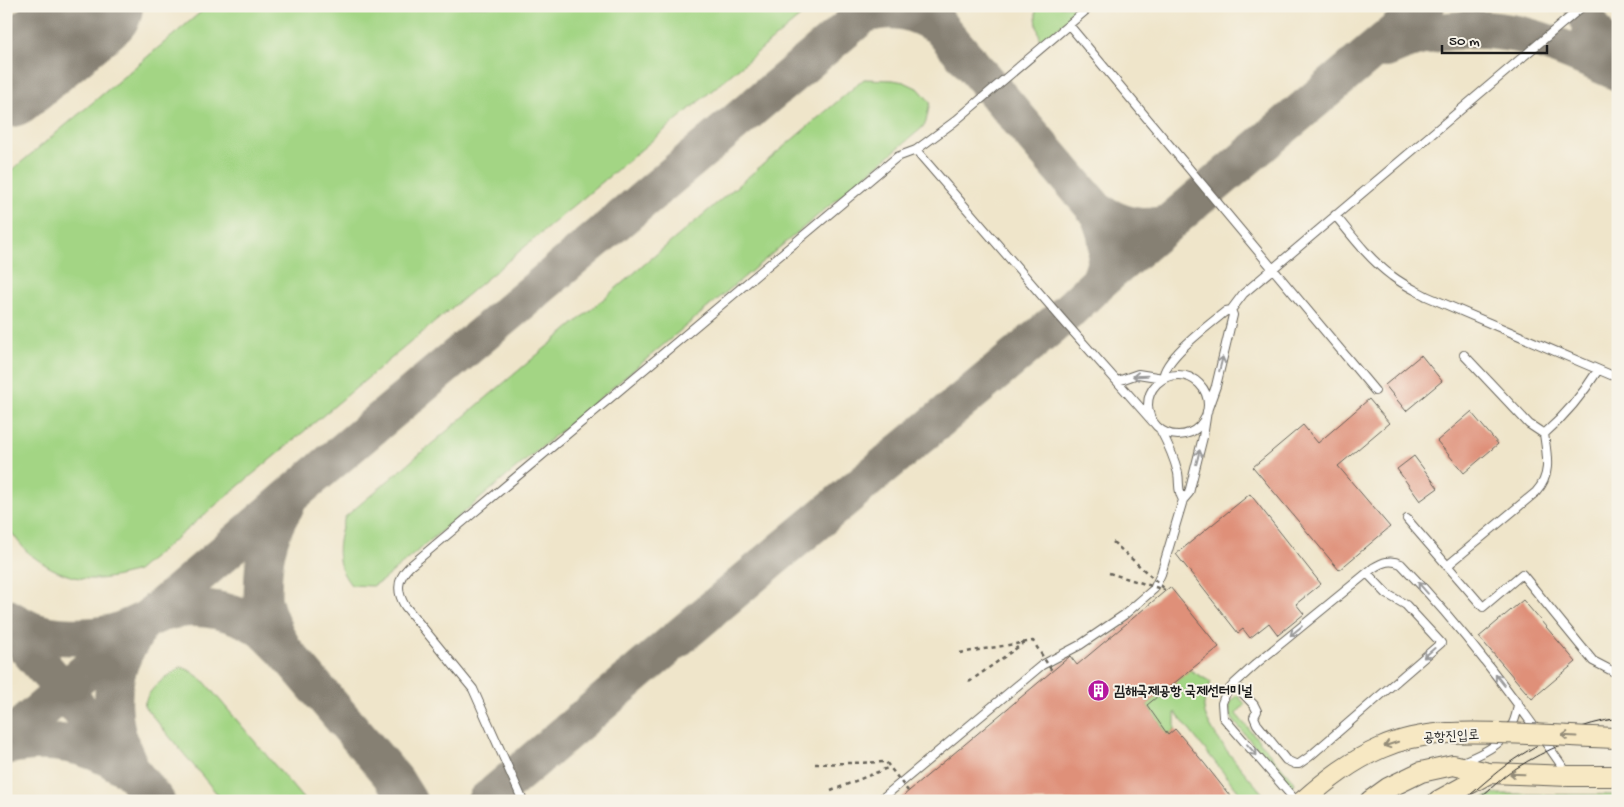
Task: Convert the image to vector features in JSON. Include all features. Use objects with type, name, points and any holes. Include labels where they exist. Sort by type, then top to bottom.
[{"type":"main road","name":"공항진입로","points":[[1302,801],[1353,762],[1382,747],[1412,737],[1452,732],[1496,732],[1618,738]]},
{"type":"main road","points":[[1370,801],[1388,788],[1421,772],[1453,765],[1489,773],[1618,776]]},
{"type":"main road","points":[[1438,801],[1489,773]]},
{"type":"lane","points":[[523,801],[467,681],[405,606],[400,597],[398,585],[402,575],[417,560],[897,157],[916,150],[954,122],[1091,6]]},
{"type":"lane","points":[[1163,378],[1164,371],[1171,360],[1226,311],[1231,310],[1243,294],[1583,6]]},
{"type":"lane","points":[[1069,25],[1375,390]]},
{"type":"lane","points":[[916,150],[1153,422],[1169,434],[1189,433],[1198,428],[1204,421],[1216,386],[1233,315],[1231,310]]},
{"type":"lane","points":[[1335,215],[1376,262],[1403,284],[1426,296],[1618,378]]},
{"type":"lane","points":[[1448,566],[1543,485],[1549,463],[1544,434],[1530,424],[1464,355]]},
{"type":"lane","points":[[1544,434],[1585,390],[1598,370]]},
{"type":"lane","points":[[1118,381],[1138,374],[1163,378]]},
{"type":"lane","points":[[879,801],[1042,665],[1080,645],[1124,615],[1154,589],[1161,574],[1183,500],[1189,493],[1203,437],[1208,402],[1206,392],[1196,381],[1183,374],[1173,374],[1163,378],[1155,384],[1150,393],[1148,408],[1153,422]]},
{"type":"lane","points":[[1160,429],[1172,451],[1178,475],[1179,493],[1183,500]]},
{"type":"lane","points":[[1407,519],[1483,607],[1522,574],[1593,661],[1618,674]]},
{"type":"lane","points":[[1296,801],[1223,717],[1222,703],[1226,693],[1257,663],[1367,573],[1384,562],[1393,561],[1401,564],[1470,642],[1518,703],[1569,776]]},
{"type":"lane","points":[[1234,684],[1254,705],[1257,711],[1254,716],[1256,724],[1286,760],[1299,764],[1309,757],[1441,642],[1406,605],[1387,594],[1367,573]]},
{"type":"lane","points":[[1453,765],[1492,748],[1503,739],[1514,725],[1518,703]]},
{"type":"path","points":[[1109,573],[1166,590],[1113,542]]},
{"type":"path","points":[[960,652],[1034,641],[1052,671]]},
{"type":"path","points":[[970,682],[1025,642]]},
{"type":"path","points":[[815,764],[886,762],[908,792]]},
{"type":"path","points":[[831,790],[890,767]]},
{"type":"green space","points":[[208,6],[813,6],[137,571],[95,579],[70,576],[44,564],[31,555],[6,526],[6,175]]},
{"type":"green space","points":[[1035,6],[1083,6],[1041,42]]},
{"type":"green space","points":[[864,79],[904,82],[919,89],[930,102],[926,122],[922,128],[383,580],[373,586],[351,585],[341,569],[338,552],[345,517]]},
{"type":"green space","points":[[181,667],[203,680],[305,801],[223,801],[144,706],[149,693]]},
{"type":"green space","points":[[1190,670],[1211,682],[1204,702],[1207,719],[1221,743],[1268,800],[1246,801],[1175,712],[1175,729],[1168,735],[1147,705]]},
{"type":"green space","points":[[1237,695],[1245,704],[1236,714],[1295,783],[1291,789],[1232,719],[1230,706]]},
{"type":"green space","points":[[1494,794],[1618,795],[1618,801],[1476,801]]},
{"type":"building","points":[[1421,355],[1442,381],[1406,411],[1385,385]]},
{"type":"building","points":[[1369,399],[1389,423],[1338,466],[1390,527],[1339,570],[1253,467],[1303,425],[1318,443]]},
{"type":"building","points":[[1471,412],[1498,444],[1464,473],[1437,441]]},
{"type":"building","points":[[1414,456],[1438,488],[1420,501],[1397,469]]},
{"type":"building","points":[[1250,494],[1321,584],[1296,604],[1304,614],[1278,635],[1269,623],[1250,638],[1243,629],[1238,633],[1176,554]]},
{"type":"building","name":"김해국제공항 국제선터미널","points":[[1170,587],[1219,647],[1147,705],[1168,735],[1175,729],[1234,801],[897,801],[1070,656],[1077,665]]},
{"type":"building","points":[[1523,600],[1576,662],[1532,699],[1479,637]]},
{"type":"taxiway","points":[[6,740],[295,492],[874,6]]},
{"type":"taxiway","points":[[865,14],[885,10],[903,11],[939,26],[932,13],[931,6]]},
{"type":"taxiway","points":[[486,801],[755,573],[1061,318],[1099,282],[1426,6]]},
{"type":"taxiway","points":[[1583,6],[1588,21],[1597,35],[1618,59]]},
{"type":"taxiway","points":[[939,26],[1097,211]]},
{"type":"taxiway","points":[[1386,49],[1417,37],[1450,31],[1500,31],[1543,41],[1618,72]]},
{"type":"taxiway","points":[[1099,282],[1106,263],[1107,238],[1097,211],[1132,226],[1149,227],[1169,223]]},
{"type":"taxiway","points":[[282,647],[267,613],[263,601],[263,591],[265,561],[269,541],[280,514],[286,505]]},
{"type":"taxiway","points":[[6,617],[33,631],[71,637],[109,634],[162,613],[189,608],[217,610],[244,619],[267,633],[283,649],[395,780],[408,801]]},
{"type":"taxiway","points":[[6,624],[156,801]]},
{"type":"taxiway","points":[[127,760],[117,734],[113,706],[116,677],[125,651],[135,634]]},
{"type":"taxiway","points":[[6,746],[36,742],[66,744],[95,751],[122,766]]},
{"type":"runway","points":[[6,81],[96,6]]},
{"type":"tram line","points":[[1463,801],[1506,765],[1532,748],[1568,732],[1618,718]]},
{"type":"tram line","points":[[1476,801],[1510,773],[1539,755],[1591,734],[1618,727]]},
{"type":"place","name":"김해국제공항 국제선터미널","points":[[1098,690]]}]
